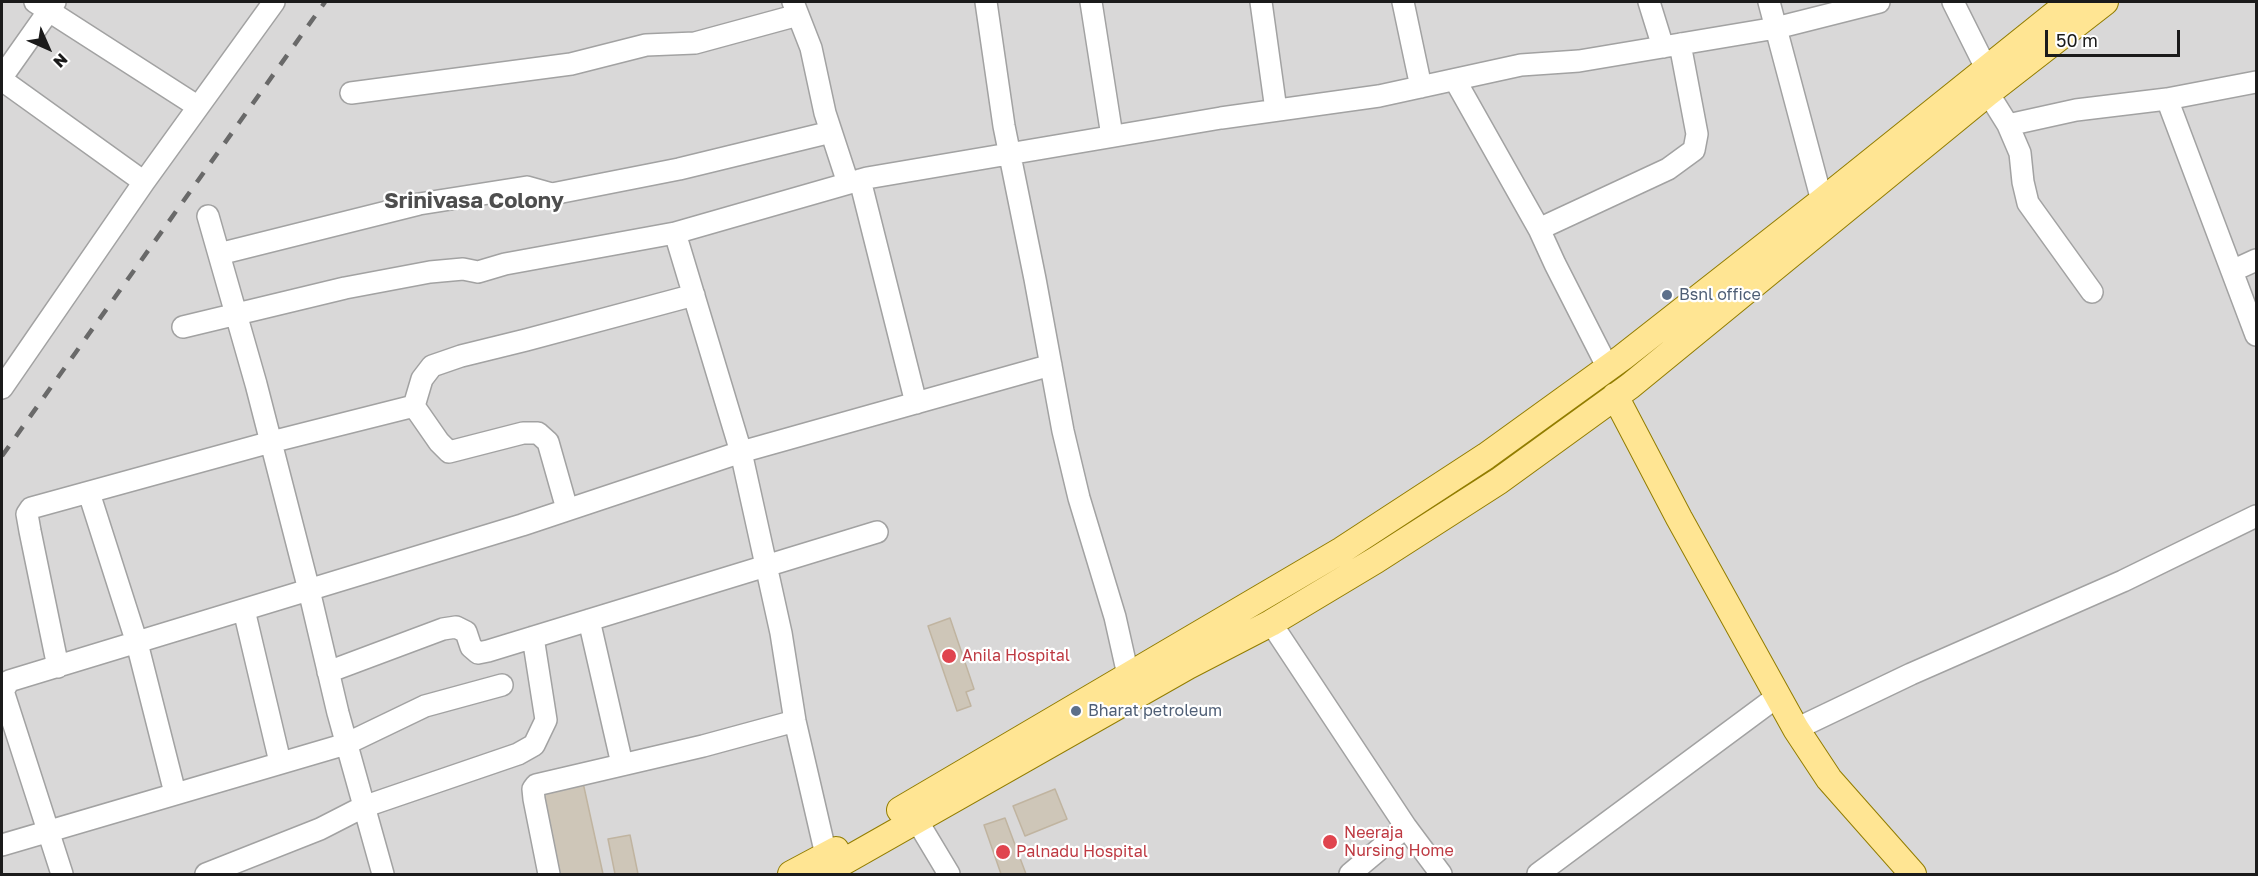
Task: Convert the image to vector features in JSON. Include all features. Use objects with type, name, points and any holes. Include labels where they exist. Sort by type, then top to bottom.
[{"type":"main road","points":[[824,865],[953,778],[1342,550],[1486,456],[1615,362],[1822,201],[2070,2]]},
{"type":"main road","points":[[792,874],[824,865],[916,819],[1188,666],[1271,623],[1376,560],[1499,481],[1615,396],[1988,93],[2105,2]]},
{"type":"main road","points":[[1615,396],[1679,518],[1797,729],[1829,778],[1913,874]]},
{"type":"street","points":[[2,388],[197,106],[274,2]]},
{"type":"street","points":[[986,2],[1009,153],[1063,431],[1079,498],[1115,617],[1128,675]]},
{"type":"street","points":[[1091,2],[1112,136]]},
{"type":"street","points":[[1261,2],[1276,110]]},
{"type":"street","points":[[1403,2],[1421,87]]},
{"type":"street","points":[[1539,229],[1668,169],[1694,150],[1697,134],[1671,45],[1649,2]]},
{"type":"street","points":[[1769,2],[1822,201]]},
{"type":"street","points":[[183,327],[345,288],[430,272],[463,269],[478,272],[505,264],[675,233],[854,182],[1112,136],[1379,96],[1521,65],[1579,61],[1776,28],[1879,2]]},
{"type":"street","points":[[1953,2],[1986,68]]},
{"type":"street","points":[[144,182],[2,78],[46,5],[197,106]]},
{"type":"street","points":[[351,93],[572,64],[646,45],[695,43],[796,8],[811,48],[831,132],[854,182],[916,403]]},
{"type":"street","points":[[1455,80],[1539,229],[1555,264],[1615,362]]},
{"type":"street","points":[[2008,125],[2076,110],[2167,99],[2256,82]]},
{"type":"street","points":[[1988,93],[2008,125],[2020,153],[2028,203],[2092,292]]},
{"type":"street","points":[[2167,99],[2256,335]]},
{"type":"street","points":[[219,254],[419,204],[527,187],[552,194],[679,169],[831,132]]},
{"type":"street","points":[[208,216],[271,442],[346,744],[383,874]]},
{"type":"street","points":[[675,233],[741,452],[781,633],[795,721],[824,865]]},
{"type":"street","points":[[2232,271],[2256,260]]},
{"type":"street","points":[[414,405],[422,379],[432,366],[461,356],[694,295]]},
{"type":"street","points":[[62,874],[3,691],[9,681],[309,590],[741,452],[1051,365]]},
{"type":"street","points":[[58,667],[27,514],[31,508],[414,405]]},
{"type":"street","points":[[414,405],[439,442],[449,452],[523,433],[538,433],[548,442],[567,509]]},
{"type":"street","points":[[89,493],[137,643],[175,793]]},
{"type":"street","points":[[1797,729],[1911,674],[2123,581],[2256,516]]},
{"type":"street","points":[[328,672],[443,629],[456,627],[466,632],[471,647],[478,653],[877,532]]},
{"type":"street","points":[[244,609],[280,762]]},
{"type":"street","points":[[589,620],[622,764]]},
{"type":"street","points":[[1271,623],[1406,827],[1441,874]]},
{"type":"street","points":[[206,874],[320,828],[363,807],[518,754],[534,745],[546,720],[532,638]]},
{"type":"street","points":[[2,845],[346,744],[425,706],[502,686]]},
{"type":"street","points":[[1538,874],[1778,696]]},
{"type":"street","points":[[549,874],[533,789],[536,785],[795,721]]},
{"type":"street","points":[[916,819],[949,874]]},
{"type":"street","points":[[1350,874],[1406,827]]},
{"type":"shaded area","points":[[2,2],[2256,2],[2256,874],[2,874]]},
{"type":"building","points":[[950,618],[974,689],[966,692],[971,706],[957,711],[928,626]]},
{"type":"building","points":[[582,778],[603,874],[555,874],[536,788]]},
{"type":"building","points":[[1055,789],[1067,819],[1025,836],[1013,806]]},
{"type":"building","points":[[1005,818],[1026,874],[1001,874],[984,825]]},
{"type":"building","points":[[630,835],[638,874],[615,874],[608,839]]},
{"type":"railway","points":[[2,456],[325,2]]},
{"type":"place","name":"Bsnl office","points":[[1667,295]]},
{"type":"place","name":"Anila Hospital","points":[[949,656]]},
{"type":"place","name":"Bharat petroleum","points":[[1076,711]]},
{"type":"place","name":"Neeraja Nursing Home","points":[[1330,842]]},
{"type":"place","name":"Palnadu Hospital","points":[[1003,852]]},
{"type":"district","name":"Srinivasa Colony","points":[[474,201]]}]
